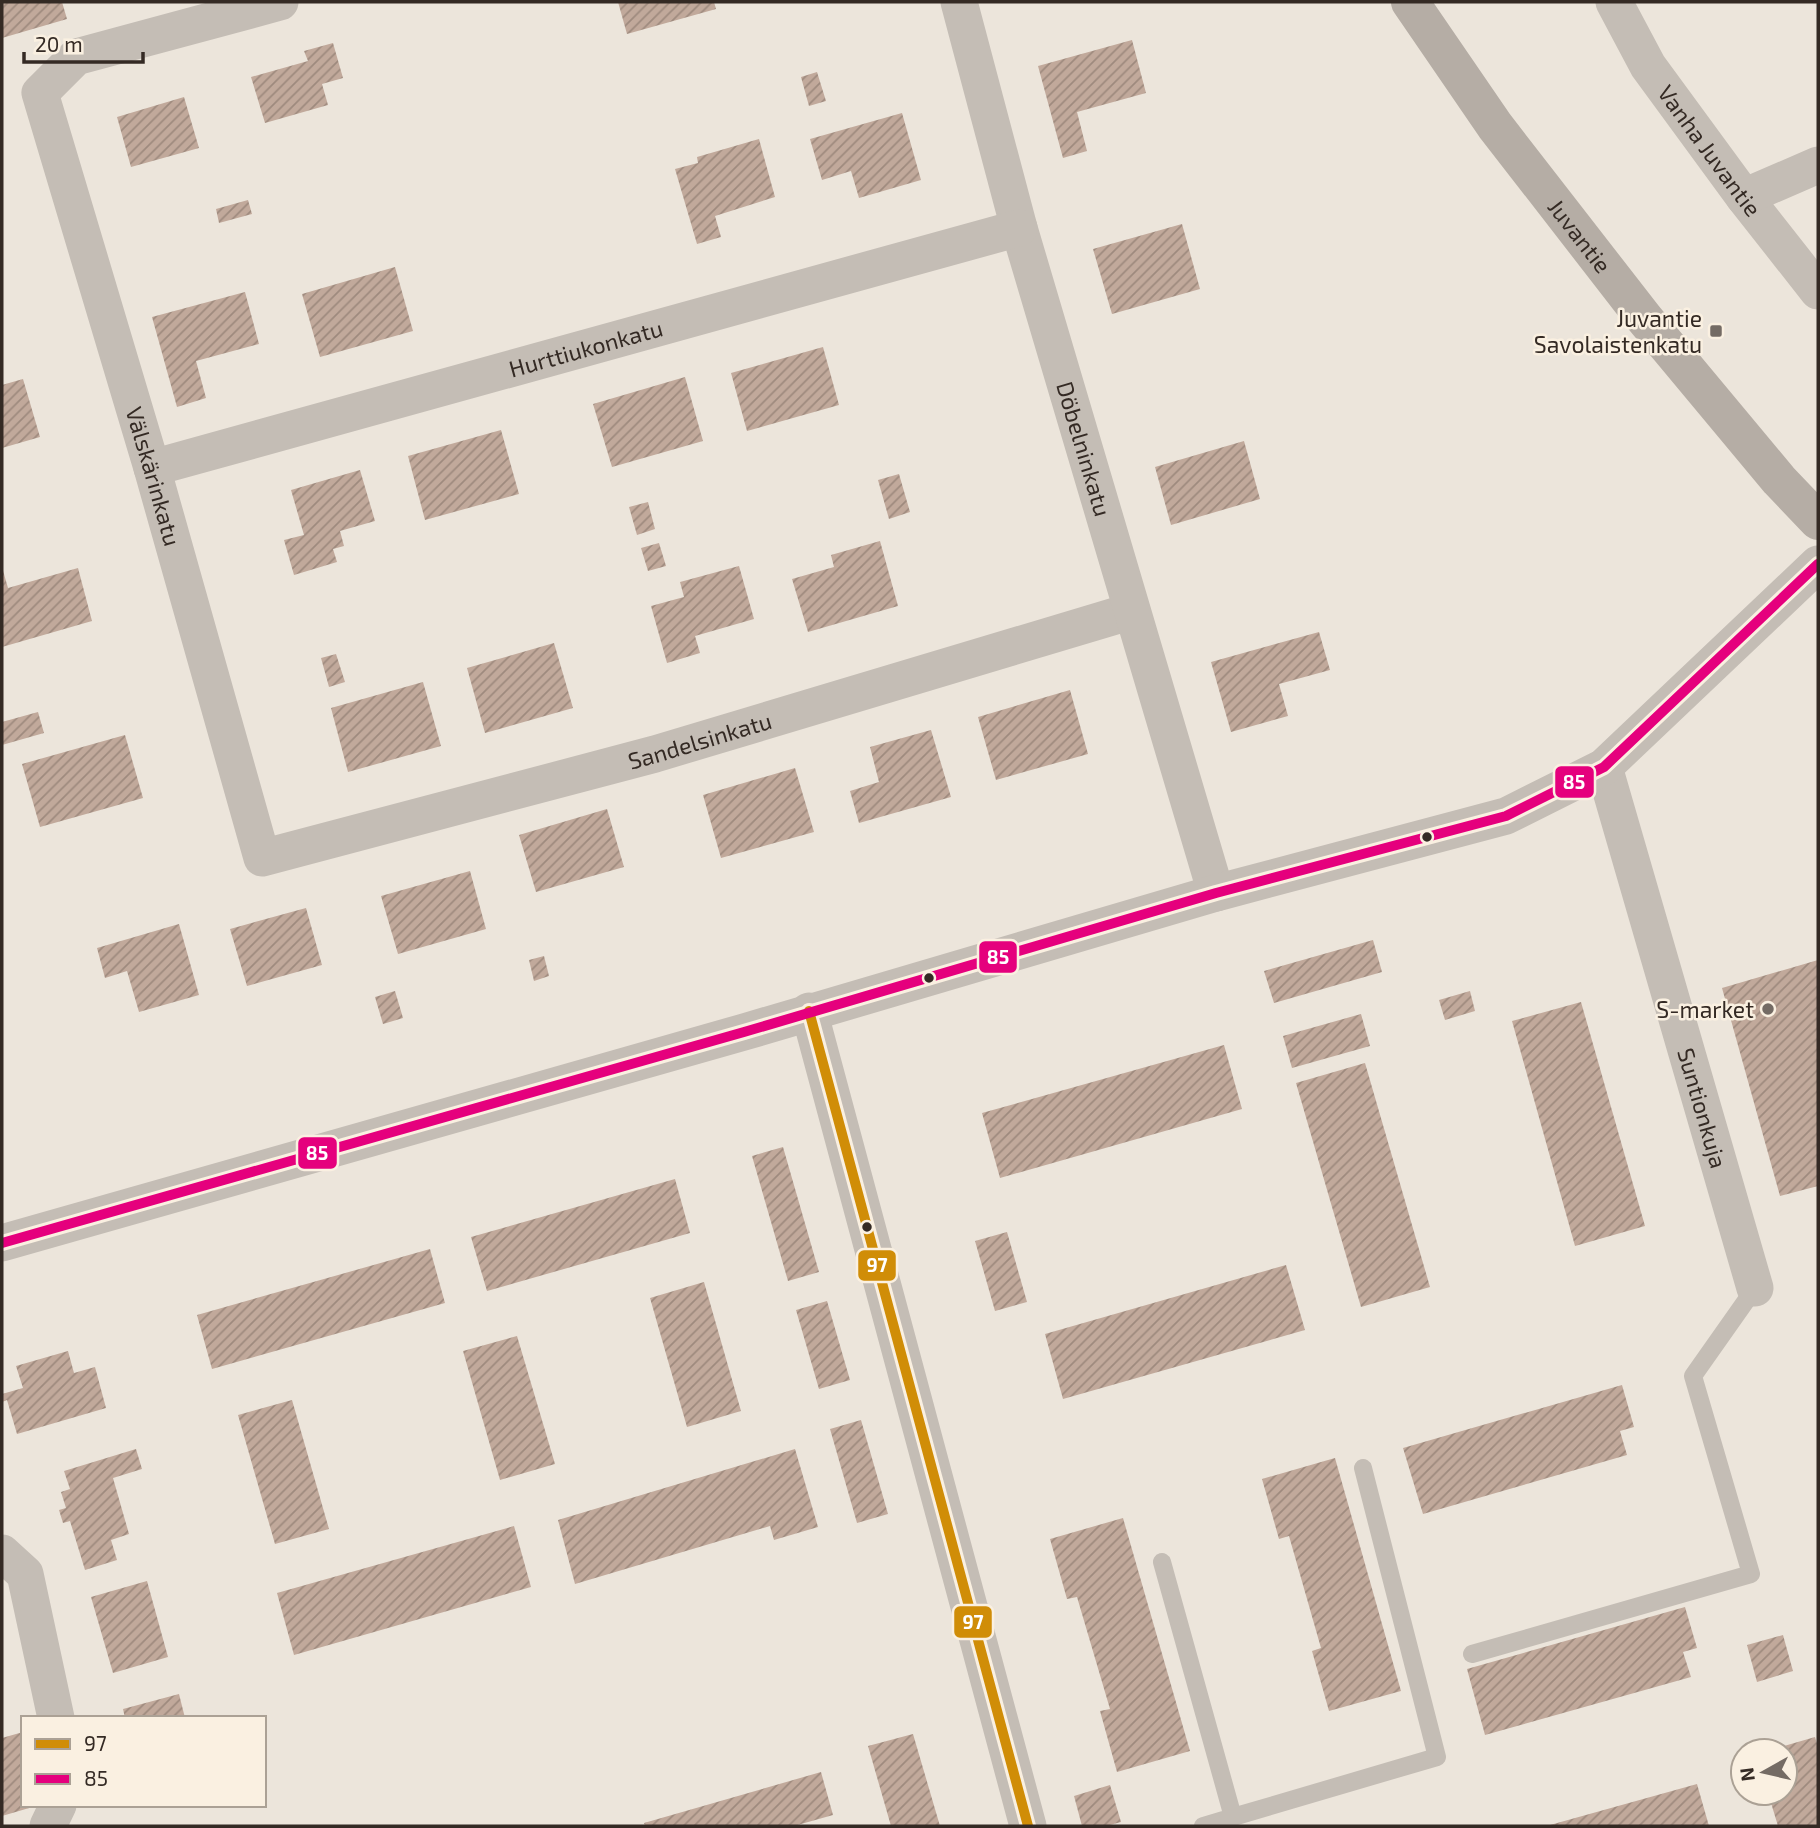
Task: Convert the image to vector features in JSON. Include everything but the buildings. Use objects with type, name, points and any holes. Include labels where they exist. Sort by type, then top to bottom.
[{"type":"main road","name":"Juvantie","points":[[1410,2],[1495,126],[1644,318],[1779,480],[1818,521]]},
{"type":"street","name":"Välskärinkatu","points":[[262,858],[152,468],[40,93],[76,57],[280,2]]},
{"type":"street","name":"Döbelninkatu","points":[[959,2],[1019,228],[1216,893]]},
{"type":"street","name":"Vanha Juvantie","points":[[1614,2],[1648,66],[1744,198],[1818,291]]},
{"type":"street","points":[[1744,198],[1818,165]]},
{"type":"street","name":"Hurttiukonkatu","points":[[152,468],[1019,228]]},
{"type":"street","points":[[2,1243],[1216,893],[1506,816],[1604,767],[1818,564]]},
{"type":"street","name":"Sandelsinkatu","points":[[262,858],[655,754],[1132,611]]},
{"type":"street","name":"Suntionkuja","points":[[1604,767],[1755,1288]]},
{"type":"street","points":[[809,1012],[1028,1826]]},
{"type":"street","points":[[2,1553],[25,1574],[56,1716]]},
{"type":"street","points":[[48,1826],[57,1807]]},
{"type":"lane","points":[[1472,1654],[1751,1574],[1693,1376],[1755,1288]]},
{"type":"lane","points":[[1203,1826],[1437,1758],[1363,1468]]},
{"type":"lane","points":[[1162,1562],[1233,1817]]},
{"type":"transit line","name":"85","points":[[2,1243],[744,1032],[1216,893],[1506,816],[1604,767],[1818,564]]},
{"type":"transit line","name":"97","points":[[809,1011],[1028,1826]]},
{"type":"place","name":"Juvantie Savolaistenkatu","points":[[1716,331]]},
{"type":"place","name":"S-market","points":[[1768,1009]]}]
